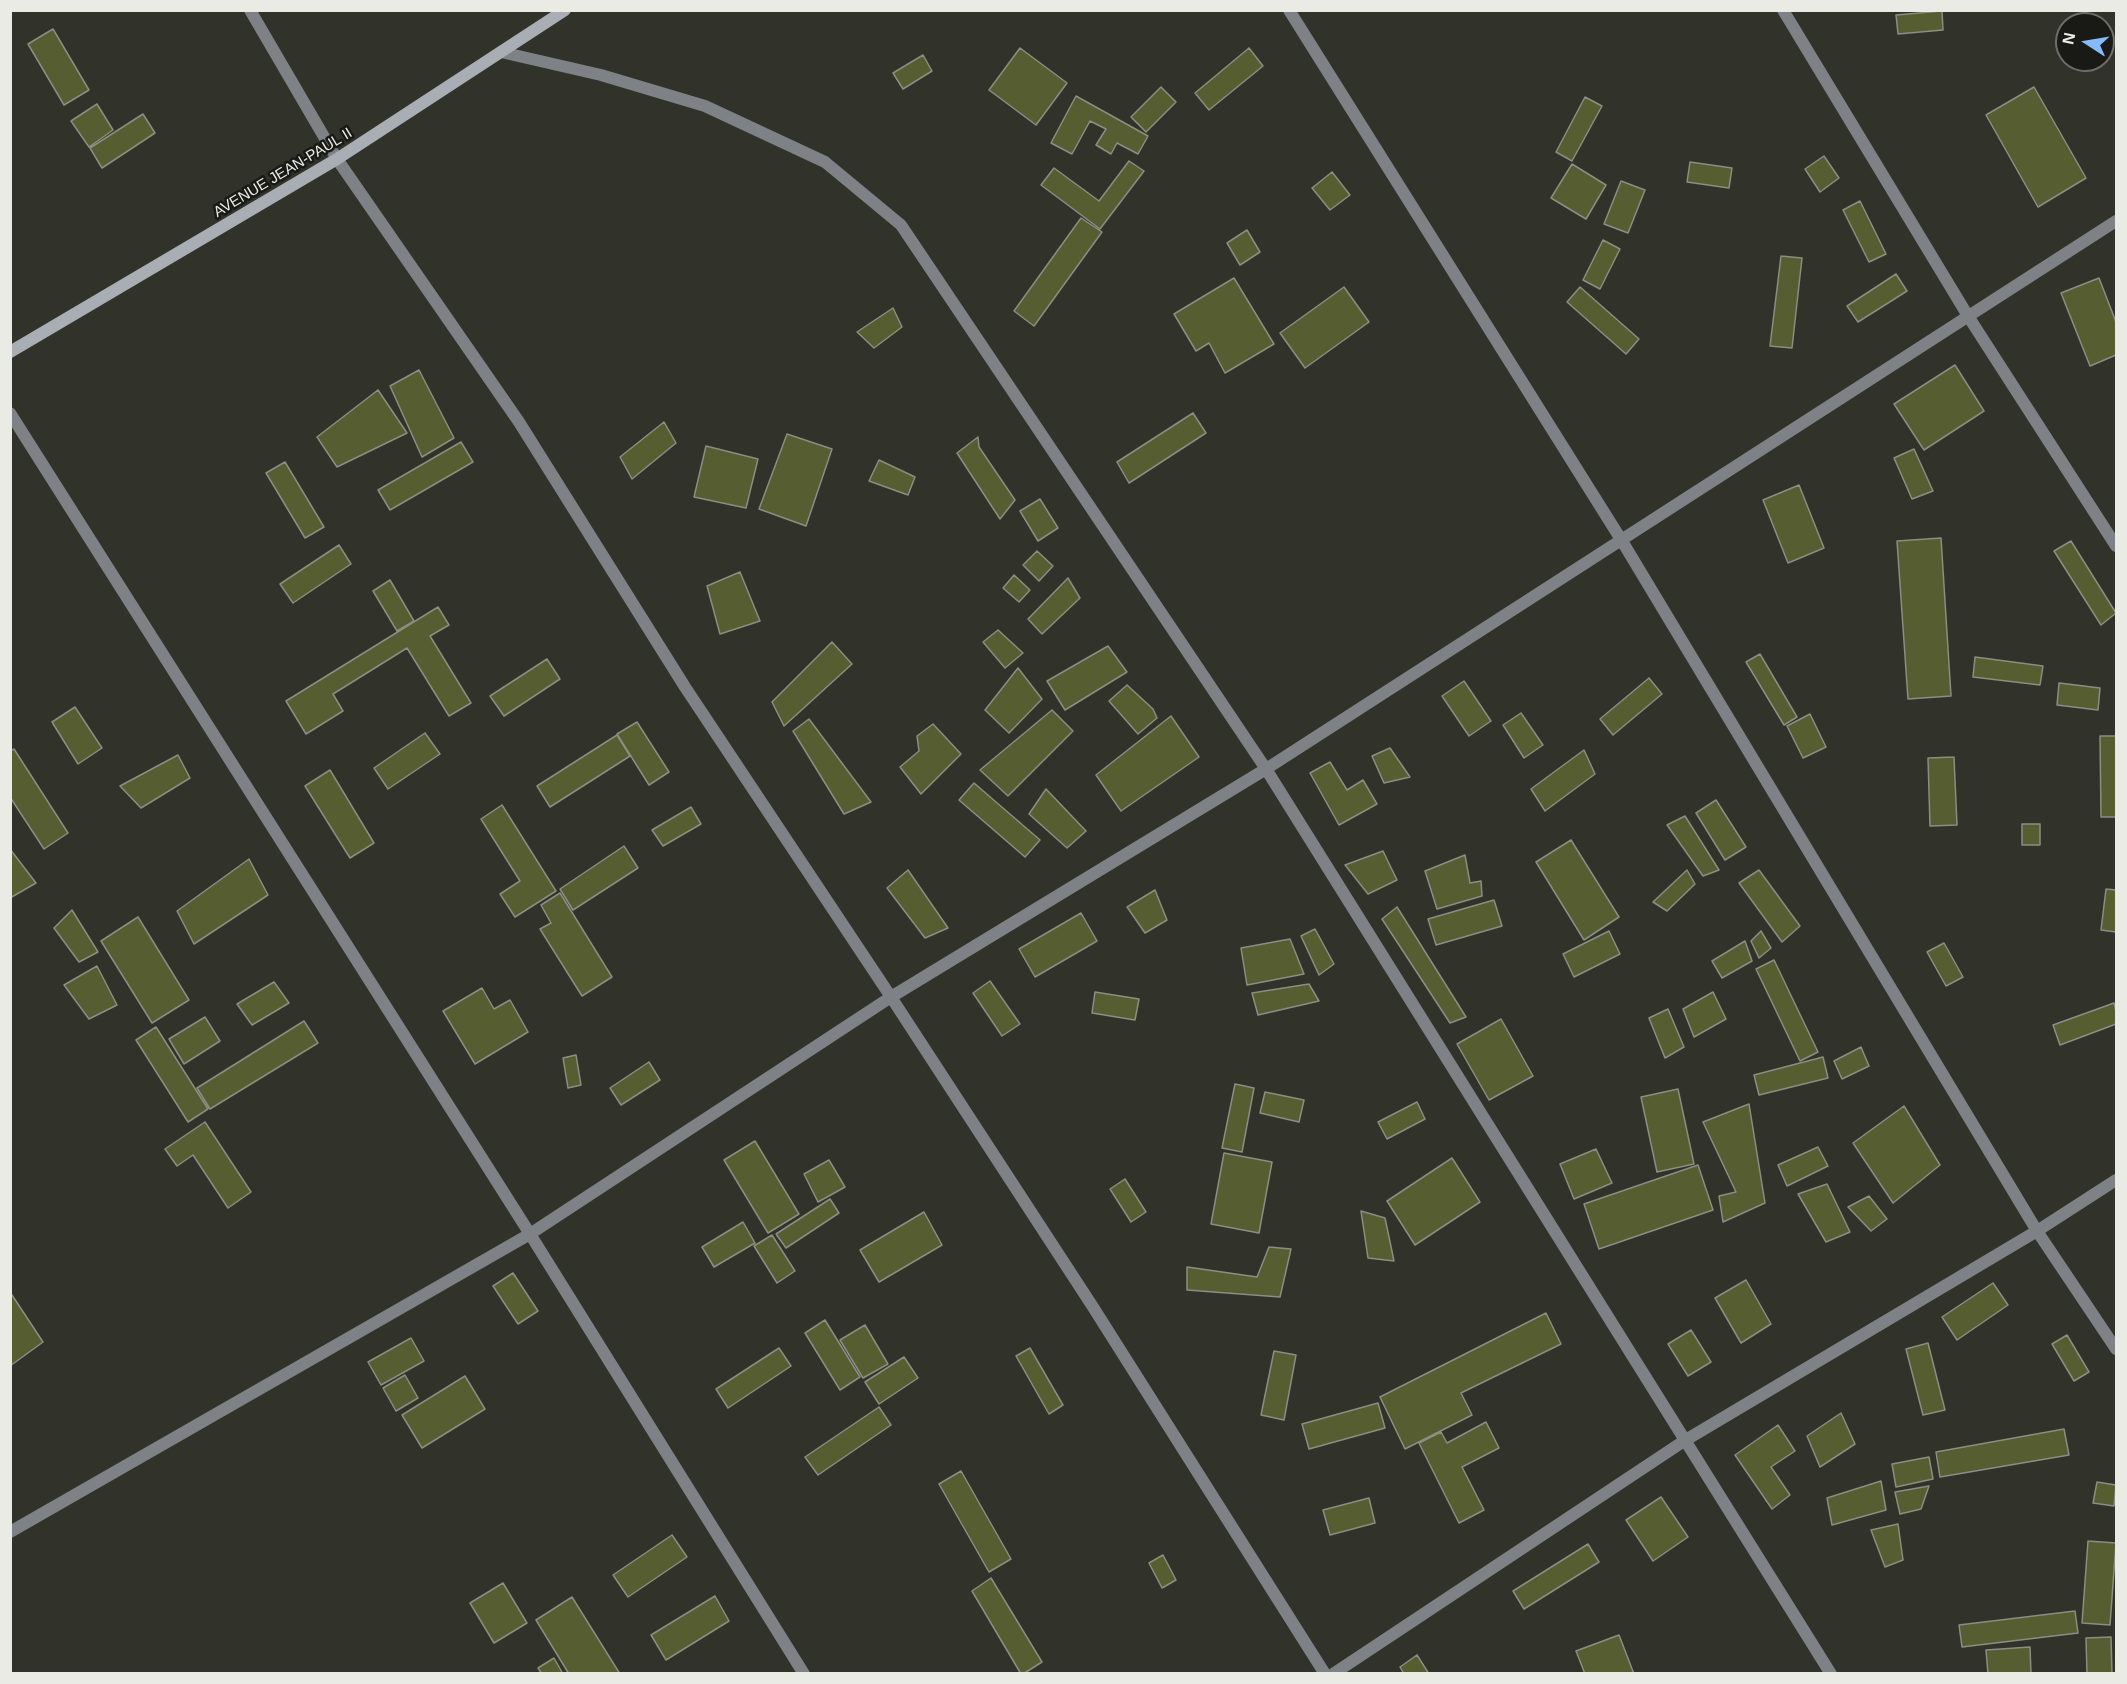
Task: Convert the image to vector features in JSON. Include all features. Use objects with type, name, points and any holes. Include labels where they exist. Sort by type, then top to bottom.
[{"type":"street","points":[[250,10],[337,159],[519,422],[685,687],[1093,1307],[1325,1674]]},
{"type":"street","name":"AVENUE JEAN-PAUL II","points":[[10,352],[337,159],[565,10]]},
{"type":"street","points":[[1288,10],[1622,541],[2037,1231],[2116,1349]]},
{"type":"street","points":[[1783,10],[1968,316],[2116,546]]},
{"type":"street","points":[[501,52],[600,75],[705,106],[825,162],[901,225],[1266,769],[1831,1674]]},
{"type":"street","points":[[10,1532],[530,1234],[891,998],[1266,769],[2116,221]]},
{"type":"street","points":[[10,413],[530,1234],[804,1674]]},
{"type":"street","points":[[1333,1674],[1684,1441],[2037,1231],[2116,1180]]},
{"type":"building","points":[[1942,11],[1943,30],[1898,34],[1896,15]]},
{"type":"building","points":[[53,29],[89,90],[64,105],[28,44]]},
{"type":"building","points":[[1020,48],[1067,83],[1036,125],[989,90]]},
{"type":"building","points":[[1249,48],[1263,66],[1209,110],[1195,93]]},
{"type":"building","points":[[923,55],[932,71],[903,89],[893,73]]},
{"type":"building","points":[[1161,87],[1176,102],[1146,132],[1131,117]]},
{"type":"building","points":[[2034,87],[2086,178],[2038,207],[1986,115]]},
{"type":"building","points":[[1076,96],[1148,136],[1138,154],[1117,143],[1111,154],[1096,145],[1106,129],[1090,121],[1072,154],[1051,143]]},
{"type":"building","points":[[1585,97],[1602,106],[1572,161],[1556,152]]},
{"type":"building","points":[[97,104],[113,130],[89,147],[71,121]]},
{"type":"building","points":[[143,114],[155,133],[102,168],[90,148]]},
{"type":"building","points":[[1824,156],[1839,178],[1820,192],[1805,169]]},
{"type":"building","points":[[1129,161],[1144,171],[1100,229],[1041,185],[1054,168],[1099,201]]},
{"type":"building","points":[[1690,162],[1732,168],[1729,188],[1687,182]]},
{"type":"building","points":[[1572,164],[1606,185],[1586,219],[1551,198]]},
{"type":"building","points":[[1332,172],[1350,195],[1330,210],[1312,188]]},
{"type":"building","points":[[1621,181],[1645,190],[1628,233],[1604,224]]},
{"type":"building","points":[[1860,201],[1886,254],[1869,262],[1843,210]]},
{"type":"building","points":[[1081,218],[1102,232],[1034,326],[1014,311]]},
{"type":"building","points":[[1247,230],[1260,252],[1240,265],[1227,243]]},
{"type":"building","points":[[1603,240],[1620,249],[1600,289],[1583,280]]},
{"type":"building","points":[[1781,256],[1802,258],[1792,348],[1770,346]]},
{"type":"building","points":[[1896,274],[1907,291],[1858,322],[1847,306]]},
{"type":"building","points":[[1234,278],[1274,344],[1225,373],[1209,343],[1196,351],[1174,314]]},
{"type":"building","points":[[2099,278],[2116,322],[2116,355],[2090,366],[2061,293]]},
{"type":"building","points":[[1344,287],[1369,322],[1305,368],[1280,333]]},
{"type":"building","points":[[1580,287],[1639,339],[1626,354],[1567,302]]},
{"type":"building","points":[[893,308],[902,327],[874,348],[857,332]]},
{"type":"building","points":[[1955,365],[1984,411],[1924,450],[1894,404]]},
{"type":"building","points":[[419,370],[454,438],[422,457],[390,386]]},
{"type":"building","points":[[378,390],[407,433],[337,467],[317,437]]},
{"type":"building","points":[[1193,413],[1206,433],[1129,483],[1117,462]]},
{"type":"building","points":[[664,422],[676,443],[632,479],[620,457]]},
{"type":"building","points":[[787,434],[832,449],[806,526],[759,509]]},
{"type":"building","points":[[978,437],[979,447],[1015,500],[1000,519],[957,453]]},
{"type":"building","points":[[461,442],[473,462],[390,510],[378,490]]},
{"type":"building","points":[[706,446],[758,459],[746,508],[694,497]]},
{"type":"building","points":[[1914,449],[1933,491],[1912,499],[1894,458]]},
{"type":"building","points":[[879,460],[915,477],[908,495],[869,481]]},
{"type":"building","points":[[285,462],[324,527],[305,538],[266,473]]},
{"type":"building","points":[[1799,485],[1824,548],[1788,563],[1763,500]]},
{"type":"building","points":[[1040,499],[1058,528],[1038,541],[1020,511]]},
{"type":"building","points":[[1941,538],[1951,696],[1908,699],[1897,541]]},
{"type":"building","points":[[2071,541],[2116,613],[2101,625],[2054,551]]},
{"type":"building","points":[[339,545],[351,564],[293,603],[280,584]]},
{"type":"building","points":[[1037,551],[1053,566],[1039,581],[1023,565]]},
{"type":"building","points":[[740,572],[760,621],[720,634],[707,586]]},
{"type":"building","points":[[1014,575],[1030,590],[1019,602],[1003,588]]},
{"type":"building","points":[[1068,578],[1080,598],[1042,634],[1028,619]]},
{"type":"building","points":[[390,580],[414,621],[397,631],[373,591]]},
{"type":"building","points":[[438,607],[449,625],[430,636],[471,703],[449,716],[407,648],[333,694],[343,711],[306,734],[286,701]]},
{"type":"building","points":[[998,630],[1023,653],[1005,668],[983,642]]},
{"type":"building","points":[[832,642],[852,664],[784,726],[772,702]]},
{"type":"building","points":[[1108,646],[1127,672],[1065,710],[1047,681]]},
{"type":"building","points":[[1760,654],[1797,717],[1784,725],[1746,662]]},
{"type":"building","points":[[1975,657],[2043,666],[2040,685],[1973,677]]},
{"type":"building","points":[[547,659],[560,679],[504,716],[490,696]]},
{"type":"building","points":[[1018,668],[1042,699],[1009,733],[985,710]]},
{"type":"building","points":[[1649,678],[1662,694],[1613,735],[1600,719]]},
{"type":"building","points":[[1464,681],[1491,721],[1469,736],[1442,696]]},
{"type":"building","points":[[2059,683],[2100,688],[2098,710],[2057,705]]},
{"type":"building","points":[[1127,685],[1153,709],[1157,718],[1138,734],[1109,701]]},
{"type":"building","points":[[75,707],[102,748],[78,764],[52,722]]},
{"type":"building","points":[[1052,710],[1073,731],[1008,796],[980,770]]},
{"type":"building","points":[[1521,713],[1543,745],[1524,758],[1503,725]]},
{"type":"building","points":[[1810,714],[1826,747],[1803,758],[1787,726]]},
{"type":"building","points":[[1171,716],[1199,757],[1121,811],[1096,775]]},
{"type":"building","points":[[809,719],[871,802],[844,814],[793,731]]},
{"type":"building","points":[[637,722],[669,772],[649,785],[617,734]]},
{"type":"building","points":[[933,724],[961,754],[921,794],[900,767],[919,751],[917,736]]},
{"type":"building","points":[[425,733],[440,754],[388,789],[374,768]]},
{"type":"building","points":[[617,735],[630,756],[550,807],[537,786]]},
{"type":"building","points":[[2100,736],[2116,736],[2116,817],[2101,817]]},
{"type":"building","points":[[1390,748],[1410,777],[1384,783],[1372,756]]},
{"type":"building","points":[[14,749],[68,833],[44,849],[10,797],[10,751]]},
{"type":"building","points":[[1584,750],[1595,774],[1545,811],[1531,789]]},
{"type":"building","points":[[178,755],[190,778],[141,808],[120,786]]},
{"type":"building","points":[[1954,757],[1957,825],[1930,826],[1928,758]]},
{"type":"building","points":[[1330,762],[1347,790],[1363,780],[1377,804],[1339,825],[1310,773]]},
{"type":"building","points":[[330,770],[374,843],[350,858],[305,786]]},
{"type":"building","points":[[974,783],[1040,840],[1025,857],[959,800]]},
{"type":"building","points":[[1046,789],[1086,831],[1067,848],[1029,814]]},
{"type":"building","points":[[1716,800],[1746,847],[1725,860],[1696,813]]},
{"type":"building","points":[[502,805],[556,891],[515,917],[500,894],[520,881],[481,819]]},
{"type":"building","points":[[691,807],[701,824],[663,846],[652,830]]},
{"type":"building","points":[[1685,816],[1719,870],[1703,876],[1667,825]]},
{"type":"building","points":[[2022,824],[2040,824],[2040,845],[2022,845]]},
{"type":"building","points":[[1571,840],[1619,917],[1584,940],[1536,862]]},
{"type":"building","points":[[624,846],[638,868],[573,910],[560,889]]},
{"type":"building","points":[[10,849],[36,883],[10,898]]},
{"type":"building","points":[[1383,851],[1397,880],[1368,894],[1345,865]]},
{"type":"building","points":[[1465,855],[1470,883],[1481,881],[1482,896],[1437,909],[1425,871]]},
{"type":"building","points":[[249,859],[268,895],[194,944],[177,911]]},
{"type":"building","points":[[908,870],[948,928],[925,938],[887,888]]},
{"type":"building","points":[[1687,870],[1695,884],[1667,911],[1653,902]]},
{"type":"building","points":[[1759,870],[1800,926],[1782,942],[1739,883]]},
{"type":"building","points":[[2106,889],[2116,890],[2116,932],[2101,930]]},
{"type":"building","points":[[1155,890],[1167,920],[1145,933],[1127,907]]},
{"type":"building","points":[[560,893],[612,977],[582,996],[540,929],[551,923],[541,905]]},
{"type":"building","points":[[1494,900],[1502,926],[1436,945],[1428,919]]},
{"type":"building","points":[[1397,907],[1466,1017],[1450,1023],[1382,919]]},
{"type":"building","points":[[72,910],[98,952],[79,962],[54,928]]},
{"type":"building","points":[[1081,913],[1097,941],[1035,977],[1019,949]]},
{"type":"building","points":[[138,917],[189,1000],[152,1023],[101,941]]},
{"type":"building","points":[[1315,929],[1334,964],[1319,975],[1301,936]]},
{"type":"building","points":[[1609,931],[1620,954],[1574,977],[1563,954]]},
{"type":"building","points":[[1761,931],[1771,948],[1759,958],[1751,941]]},
{"type":"building","points":[[1290,939],[1304,974],[1247,985],[1241,948]]},
{"type":"building","points":[[1745,941],[1752,961],[1722,978],[1712,961]]},
{"type":"building","points":[[1944,943],[1963,977],[1946,986],[1927,952]]},
{"type":"building","points":[[1774,960],[1818,1052],[1800,1061],[1756,969]]},
{"type":"building","points":[[97,966],[117,1005],[89,1019],[64,985]]},
{"type":"building","points":[[990,981],[1020,1024],[1002,1036],[973,993]]},
{"type":"building","points":[[274,982],[289,1003],[252,1025],[237,1004]]},
{"type":"building","points":[[1309,984],[1319,1001],[1258,1015],[1252,993]]},
{"type":"building","points":[[482,988],[494,1009],[510,1000],[528,1032],[475,1064],[443,1011]]},
{"type":"building","points":[[1095,992],[1139,999],[1135,1020],[1092,1013]]},
{"type":"building","points":[[1713,992],[1726,1019],[1694,1037],[1683,1009]]},
{"type":"building","points":[[2114,1003],[2116,1024],[2060,1045],[2053,1025]]},
{"type":"building","points":[[1668,1009],[1684,1047],[1665,1058],[1649,1018]]},
{"type":"building","points":[[205,1017],[220,1041],[184,1064],[169,1039]]},
{"type":"building","points":[[1501,1019],[1533,1076],[1489,1100],[1457,1044]]},
{"type":"building","points":[[304,1021],[318,1043],[210,1109],[197,1088]]},
{"type":"building","points":[[156,1027],[208,1109],[188,1122],[136,1040]]},
{"type":"building","points":[[1861,1047],[1869,1066],[1842,1079],[1834,1061]]},
{"type":"building","points":[[576,1055],[581,1085],[568,1088],[563,1058]]},
{"type":"building","points":[[1823,1057],[1828,1078],[1759,1095],[1754,1075]]},
{"type":"building","points":[[649,1062],[660,1080],[621,1105],[610,1088]]},
{"type":"building","points":[[1235,1084],[1254,1088],[1242,1152],[1222,1148]]},
{"type":"building","points":[[1678,1089],[1694,1164],[1657,1172],[1641,1097]]},
{"type":"building","points":[[1265,1092],[1304,1100],[1299,1122],[1260,1113]]},
{"type":"building","points":[[1417,1102],[1425,1119],[1387,1139],[1378,1122]]},
{"type":"building","points":[[1749,1104],[1765,1203],[1723,1222],[1719,1196],[1736,1192],[1703,1122]]},
{"type":"building","points":[[1904,1106],[1940,1165],[1893,1203],[1853,1143]]},
{"type":"building","points":[[205,1122],[251,1192],[228,1208],[193,1155],[177,1166],[165,1149]]},
{"type":"building","points":[[755,1141],[799,1214],[768,1233],[724,1160]]},
{"type":"building","points":[[1818,1147],[1828,1166],[1787,1186],[1778,1165]]},
{"type":"building","points":[[1596,1149],[1612,1183],[1574,1199],[1560,1164]]},
{"type":"building","points":[[1224,1153],[1272,1162],[1259,1233],[1211,1224]]},
{"type":"building","points":[[1452,1158],[1480,1202],[1415,1245],[1387,1201]]},
{"type":"building","points":[[829,1160],[845,1187],[818,1202],[804,1174]]},
{"type":"building","points":[[1698,1165],[1713,1210],[1599,1249],[1584,1204]]},
{"type":"building","points":[[1125,1179],[1146,1212],[1131,1222],[1110,1189]]},
{"type":"building","points":[[1827,1184],[1850,1232],[1826,1242],[1798,1194]]},
{"type":"building","points":[[1869,1196],[1887,1219],[1871,1231],[1848,1207]]},
{"type":"building","points":[[830,1199],[839,1213],[786,1248],[776,1234]]},
{"type":"building","points":[[1361,1211],[1385,1218],[1394,1261],[1368,1258]]},
{"type":"building","points":[[924,1212],[942,1245],[879,1282],[860,1250]]},
{"type":"building","points":[[743,1222],[755,1243],[714,1267],[702,1247]]},
{"type":"building","points":[[772,1235],[795,1271],[777,1283],[754,1246]]},
{"type":"building","points":[[1269,1247],[1291,1249],[1280,1297],[1187,1290],[1187,1267],[1257,1277]]},
{"type":"building","points":[[513,1273],[538,1311],[518,1324],[493,1286]]},
{"type":"building","points":[[1746,1280],[1771,1324],[1741,1343],[1715,1298]]},
{"type":"building","points":[[1993,1283],[2008,1305],[1957,1340],[1942,1317]]},
{"type":"building","points":[[10,1292],[43,1342],[10,1366]]},
{"type":"building","points":[[1546,1313],[1561,1344],[1461,1393],[1472,1415],[1405,1449],[1380,1397]]},
{"type":"building","points":[[825,1320],[860,1377],[840,1390],[805,1333]]},
{"type":"building","points":[[865,1325],[888,1364],[863,1378],[840,1340]]},
{"type":"building","points":[[1691,1330],[1711,1362],[1688,1376],[1668,1344]]},
{"type":"building","points":[[2067,1335],[2089,1372],[2074,1381],[2052,1344]]},
{"type":"building","points":[[411,1338],[424,1361],[381,1385],[368,1362]]},
{"type":"building","points":[[1928,1343],[1945,1410],[1923,1415],[1906,1349]]},
{"type":"building","points":[[779,1348],[791,1366],[728,1408],[716,1389]]},
{"type":"building","points":[[1030,1348],[1063,1405],[1049,1414],[1016,1356]]},
{"type":"building","points":[[1274,1351],[1296,1355],[1284,1420],[1261,1415]]},
{"type":"building","points":[[904,1357],[918,1378],[879,1404],[865,1382]]},
{"type":"building","points":[[405,1375],[418,1398],[396,1411],[383,1388]]},
{"type":"building","points":[[465,1376],[485,1409],[422,1448],[402,1415]]},
{"type":"building","points":[[1378,1403],[1385,1428],[1309,1449],[1302,1424]]},
{"type":"building","points":[[879,1407],[891,1425],[818,1475],[805,1457]]},
{"type":"building","points":[[1841,1413],[1855,1444],[1820,1467],[1807,1436]]},
{"type":"building","points":[[1486,1422],[1499,1448],[1462,1467],[1484,1510],[1459,1523],[1419,1443],[1441,1432],[1447,1443]]},
{"type":"building","points":[[1778,1425],[1795,1451],[1771,1467],[1790,1495],[1772,1509],[1735,1455]]},
{"type":"building","points":[[2064,1429],[2069,1455],[1940,1477],[1936,1452]]},
{"type":"building","points":[[1929,1457],[1933,1479],[1896,1487],[1892,1464]]},
{"type":"building","points":[[961,1471],[1011,1559],[989,1572],[939,1484]]},
{"type":"building","points":[[1881,1481],[1886,1510],[1832,1525],[1827,1498]]},
{"type":"building","points":[[2097,1482],[2116,1485],[2114,1506],[2093,1503]]},
{"type":"building","points":[[1929,1486],[1921,1509],[1900,1514],[1895,1492]]},
{"type":"building","points":[[1661,1497],[1688,1537],[1653,1561],[1626,1520]]},
{"type":"building","points":[[1369,1498],[1375,1523],[1330,1535],[1323,1510]]},
{"type":"building","points":[[1898,1524],[1903,1560],[1885,1567],[1871,1530]]},
{"type":"building","points":[[672,1535],[687,1557],[628,1597],[613,1575]]},
{"type":"building","points":[[2088,1541],[2116,1543],[2110,1625],[2082,1623]]},
{"type":"building","points":[[1588,1544],[1599,1562],[1524,1609],[1513,1591]]},
{"type":"building","points":[[1163,1555],[1176,1580],[1162,1588],[1149,1563]]},
{"type":"building","points":[[991,1578],[1042,1662],[1023,1674],[972,1591]]},
{"type":"building","points":[[503,1583],[527,1623],[494,1643],[470,1603]]},
{"type":"building","points":[[715,1596],[729,1621],[666,1660],[651,1635]]},
{"type":"building","points":[[572,1597],[620,1674],[569,1674],[536,1620]]},
{"type":"building","points":[[2075,1611],[2078,1633],[1962,1647],[1959,1625]]},
{"type":"building","points":[[1619,1635],[1634,1674],[1585,1674],[1576,1651]]},
{"type":"building","points":[[2111,1637],[2112,1674],[2087,1674],[2086,1638]]},
{"type":"building","points":[[2030,1647],[2031,1674],[1988,1674],[1986,1650]]},
{"type":"building","points":[[1417,1655],[1429,1674],[1404,1674],[1400,1667]]},
{"type":"building","points":[[554,1658],[563,1674],[542,1674],[538,1668]]}]
